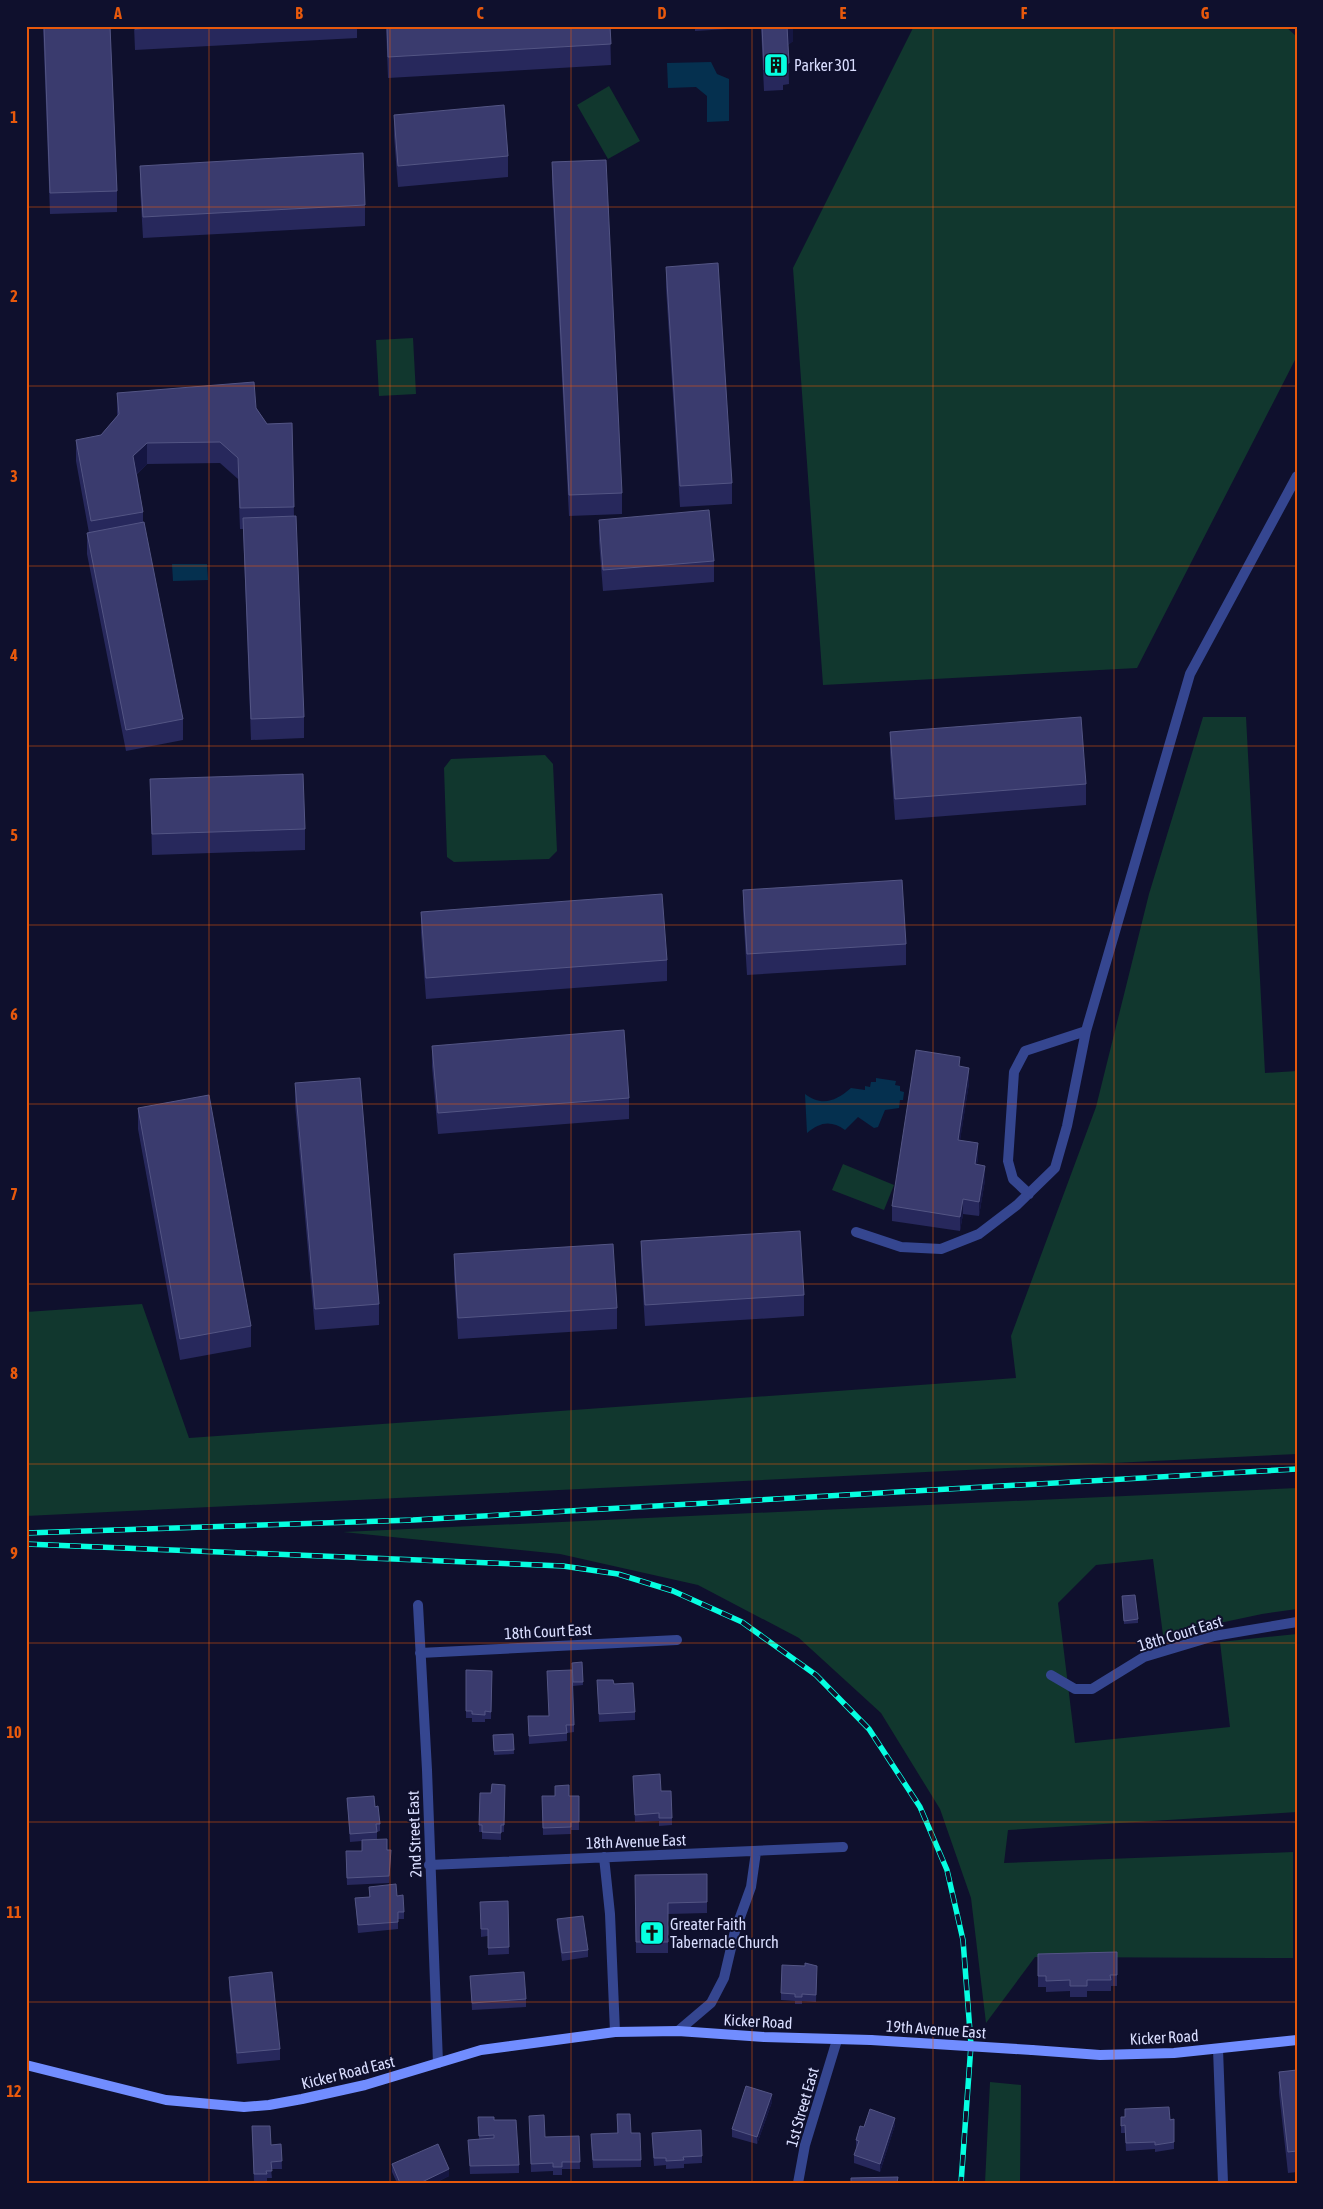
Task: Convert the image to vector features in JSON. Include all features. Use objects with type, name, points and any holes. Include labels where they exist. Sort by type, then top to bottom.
[{"type":"main road","name":"Kicker Road East","points":[[26,2065],[166,2100],[244,2106],[269,2105],[365,2086],[481,2050],[615,2032],[678,2031]]},
{"type":"main road","name":"Kicker Road","points":[[678,2031],[837,2040]]},
{"type":"main road","name":"19th Avenue East","points":[[837,2040],[871,2040],[1032,2050]]},
{"type":"main road","name":"Kicker Road","points":[[1032,2050],[1100,2055],[1174,2053],[1297,2040]]},
{"type":"street","points":[[856,1232],[902,1247],[941,1248],[978,1234],[1029,1194],[1055,1168],[1067,1126],[1086,1031],[1190,674],[1297,476]]},
{"type":"street","points":[[1029,1194],[1013,1179],[1008,1160],[1014,1072],[1025,1051],[1086,1031]]},
{"type":"street","name":"2nd Street East","points":[[418,1605],[427,1770],[429,1865],[438,2063]]},
{"type":"street","name":"18th Court East","points":[[1051,1675],[1075,1688],[1092,1688],[1144,1657],[1214,1636],[1297,1622]]},
{"type":"street","name":"18th Court East","points":[[420,1653],[677,1640]]},
{"type":"street","name":"18th Avenue East","points":[[429,1865],[843,1847]]},
{"type":"street","points":[[678,2031],[712,2003],[724,1978],[736,1931],[751,1887],[756,1852]]},
{"type":"street","points":[[604,1858],[610,1914],[615,2032]]},
{"type":"street","name":"1st Street East","points":[[798,2183],[806,2145],[837,2040]]},
{"type":"street","points":[[1218,2049],[1223,2183]]},
{"type":"green space","points":[[914,26],[1285,26],[1297,37],[1297,356],[1137,668],[823,685],[793,268]]},
{"type":"green space","points":[[609,86],[640,141],[608,159],[577,105]]},
{"type":"green space","points":[[413,338],[416,394],[379,396],[376,340]]},
{"type":"green space","points":[[1203,717],[1246,717],[1265,1073],[1297,1071],[1297,1454],[26,1516],[26,1312],[142,1304],[189,1438],[1016,1378],[1011,1336],[1096,1107],[1149,894]]},
{"type":"green space","points":[[545,755],[553,764],[557,851],[549,859],[454,862],[447,857],[444,768],[451,759]]},
{"type":"green space","points":[[843,1164],[894,1185],[884,1210],[832,1190]]},
{"type":"green space","points":[[1297,1488],[1297,1609],[1262,1614],[1163,1635],[1153,1559],[1096,1565],[1058,1603],[1075,1743],[1230,1727],[1220,1642],[1297,1634],[1297,1812],[1008,1830],[1004,1863],[1293,1852],[1293,1958],[1035,1957],[986,2023],[971,1898],[940,1809],[881,1713],[799,1638],[698,1585],[560,1554],[343,1532]]},
{"type":"green space","points":[[990,2082],[1021,2085],[1020,2183],[985,2183]]},
{"type":"water","points":[[711,62],[717,74],[729,79],[729,121],[707,122],[707,96],[696,87],[668,88],[667,63]]},
{"type":"water","points":[[172,564],[207,564],[208,580],[173,581]]},
{"type":"water","points":[[876,1078],[896,1081],[895,1085],[900,1086],[900,1091],[904,1092],[899,1108],[885,1110],[878,1127],[874,1128],[858,1117],[845,1130],[835,1125],[826,1124],[816,1126],[807,1133],[805,1094],[817,1100],[829,1101],[851,1088],[865,1090],[865,1086],[870,1087],[871,1082],[876,1082]]},
{"type":"building","points":[[44,26],[110,26],[117,191],[50,193]]},
{"type":"building","points":[[135,26],[185,26],[135,29]]},
{"type":"building","points":[[387,26],[610,26],[611,44],[388,57]]},
{"type":"building","points":[[762,26],[787,26],[789,63],[782,64],[783,69],[764,70]]},
{"type":"building","points":[[504,105],[508,156],[398,166],[394,115]]},
{"type":"building","points":[[363,153],[365,205],[143,217],[140,166]]},
{"type":"building","points":[[606,160],[622,493],[569,495],[552,162]]},
{"type":"building","points":[[718,263],[732,483],[680,486],[666,267]]},
{"type":"building","points":[[254,382],[256,408],[267,424],[292,423],[294,507],[240,508],[238,458],[220,442],[147,443],[133,456],[143,512],[91,521],[76,440],[101,435],[119,414],[117,393]]},
{"type":"building","points":[[709,510],[714,561],[603,570],[599,520]]},
{"type":"building","points":[[296,516],[304,717],[251,719],[243,518]]},
{"type":"building","points":[[144,522],[183,719],[126,730],[87,533]]},
{"type":"building","points":[[1081,717],[1086,784],[895,799],[890,732]]},
{"type":"building","points":[[303,774],[305,829],[152,834],[150,779]]},
{"type":"building","points":[[902,880],[906,944],[747,954],[743,890]]},
{"type":"building","points":[[662,894],[667,960],[426,978],[421,912]]},
{"type":"building","points":[[624,1030],[629,1098],[438,1113],[432,1046]]},
{"type":"building","points":[[916,1050],[960,1057],[959,1066],[969,1068],[958,1140],[978,1143],[975,1164],[985,1166],[979,1202],[963,1199],[960,1217],[892,1206]]},
{"type":"building","points":[[360,1078],[379,1304],[315,1309],[295,1083]]},
{"type":"building","points":[[209,1095],[251,1326],[180,1339],[138,1108]]},
{"type":"building","points":[[800,1231],[804,1295],[645,1305],[641,1241]]},
{"type":"building","points":[[613,1244],[617,1308],[458,1318],[454,1254]]},
{"type":"building","points":[[1135,1595],[1138,1619],[1124,1621],[1122,1596]]},
{"type":"building","points":[[582,1662],[583,1682],[573,1682],[572,1663]]},
{"type":"building","points":[[466,1670],[492,1671],[491,1712],[485,1711],[485,1715],[472,1714],[472,1711],[466,1711]]},
{"type":"building","points":[[572,1670],[574,1725],[566,1725],[567,1733],[529,1736],[528,1716],[549,1716],[547,1671]]},
{"type":"building","points":[[597,1680],[613,1680],[614,1684],[633,1683],[635,1712],[599,1714]]},
{"type":"building","points":[[513,1734],[514,1750],[494,1751],[493,1735]]},
{"type":"building","points":[[660,1774],[661,1791],[671,1791],[672,1818],[659,1818],[659,1813],[635,1815],[633,1776]]},
{"type":"building","points":[[492,1784],[505,1785],[504,1825],[501,1825],[501,1833],[482,1832],[482,1825],[479,1825],[480,1793],[491,1793]]},
{"type":"building","points":[[569,1785],[569,1796],[579,1796],[579,1822],[571,1822],[571,1827],[543,1828],[542,1796],[555,1796],[555,1786]]},
{"type":"building","points":[[374,1796],[375,1807],[378,1806],[380,1824],[376,1824],[377,1832],[350,1834],[347,1798]]},
{"type":"building","points":[[387,1839],[387,1850],[391,1850],[389,1876],[347,1878],[346,1851],[362,1851],[362,1840]]},
{"type":"building","name":"Greater Faith Tabernacle Church","points":[[707,1874],[707,1902],[668,1903],[668,1942],[636,1942],[635,1875]]},
{"type":"building","points":[[396,1884],[397,1896],[403,1895],[404,1912],[398,1912],[398,1922],[358,1925],[355,1898],[370,1897],[369,1887]]},
{"type":"building","points":[[508,1901],[509,1947],[488,1948],[488,1929],[481,1929],[480,1902]]},
{"type":"building","points":[[583,1916],[588,1950],[562,1953],[557,1919]]},
{"type":"building","points":[[1117,1952],[1117,1975],[1110,1975],[1111,1980],[1087,1980],[1087,1986],[1070,1986],[1070,1980],[1046,1981],[1046,1976],[1038,1976],[1038,1954]]},
{"type":"building","points":[[805,1963],[817,1966],[816,1995],[802,1994],[802,1997],[795,1997],[795,1994],[781,1993],[782,1965],[805,1966]]},
{"type":"building","points":[[272,1972],[280,2049],[237,2053],[229,1977]]},
{"type":"building","points":[[524,1972],[526,1999],[472,2003],[470,1976]]},
{"type":"building","points":[[1297,2070],[1297,2151],[1288,2152],[1279,2072]]},
{"type":"building","points":[[746,2086],[772,2094],[757,2137],[732,2129]]},
{"type":"building","points":[[1169,2107],[1170,2120],[1174,2119],[1174,2142],[1155,2145],[1155,2142],[1126,2143],[1125,2125],[1121,2126],[1121,2117],[1125,2117],[1125,2109]]},
{"type":"building","points":[[870,2109],[895,2118],[880,2164],[854,2155],[859,2141],[856,2140],[860,2126],[864,2127]]},
{"type":"building","points":[[617,2114],[630,2114],[631,2133],[640,2133],[641,2160],[593,2160],[591,2134],[618,2133]]},
{"type":"building","points":[[544,2115],[545,2137],[579,2136],[580,2162],[562,2162],[562,2167],[553,2167],[553,2163],[531,2164],[529,2116]]},
{"type":"building","points":[[478,2117],[494,2117],[494,2120],[516,2120],[519,2165],[470,2166],[468,2140],[494,2138],[494,2135],[479,2136]]},
{"type":"building","points":[[252,2126],[270,2126],[271,2145],[281,2144],[282,2161],[271,2162],[272,2171],[266,2171],[267,2174],[254,2174]]},
{"type":"building","points":[[701,2130],[702,2156],[683,2157],[684,2160],[666,2161],[666,2158],[654,2158],[652,2133]]},
{"type":"building","points":[[438,2144],[449,2169],[420,2183],[400,2183],[392,2164]]},
{"type":"building","points":[[898,2177],[897,2183],[851,2183],[851,2178]]},
{"type":"railway","points":[[26,1533],[413,1520],[1297,1469]]},
{"type":"railway","points":[[26,1544],[563,1566],[618,1574],[673,1591],[742,1622],[816,1675],[869,1729],[920,1807],[947,1870],[963,1940],[971,2045],[961,2183]]},
{"type":"place","name":"Parker 301","points":[[776,65]]},
{"type":"place","name":"Greater Faith Tabernacle Church","points":[[652,1933]]}]
